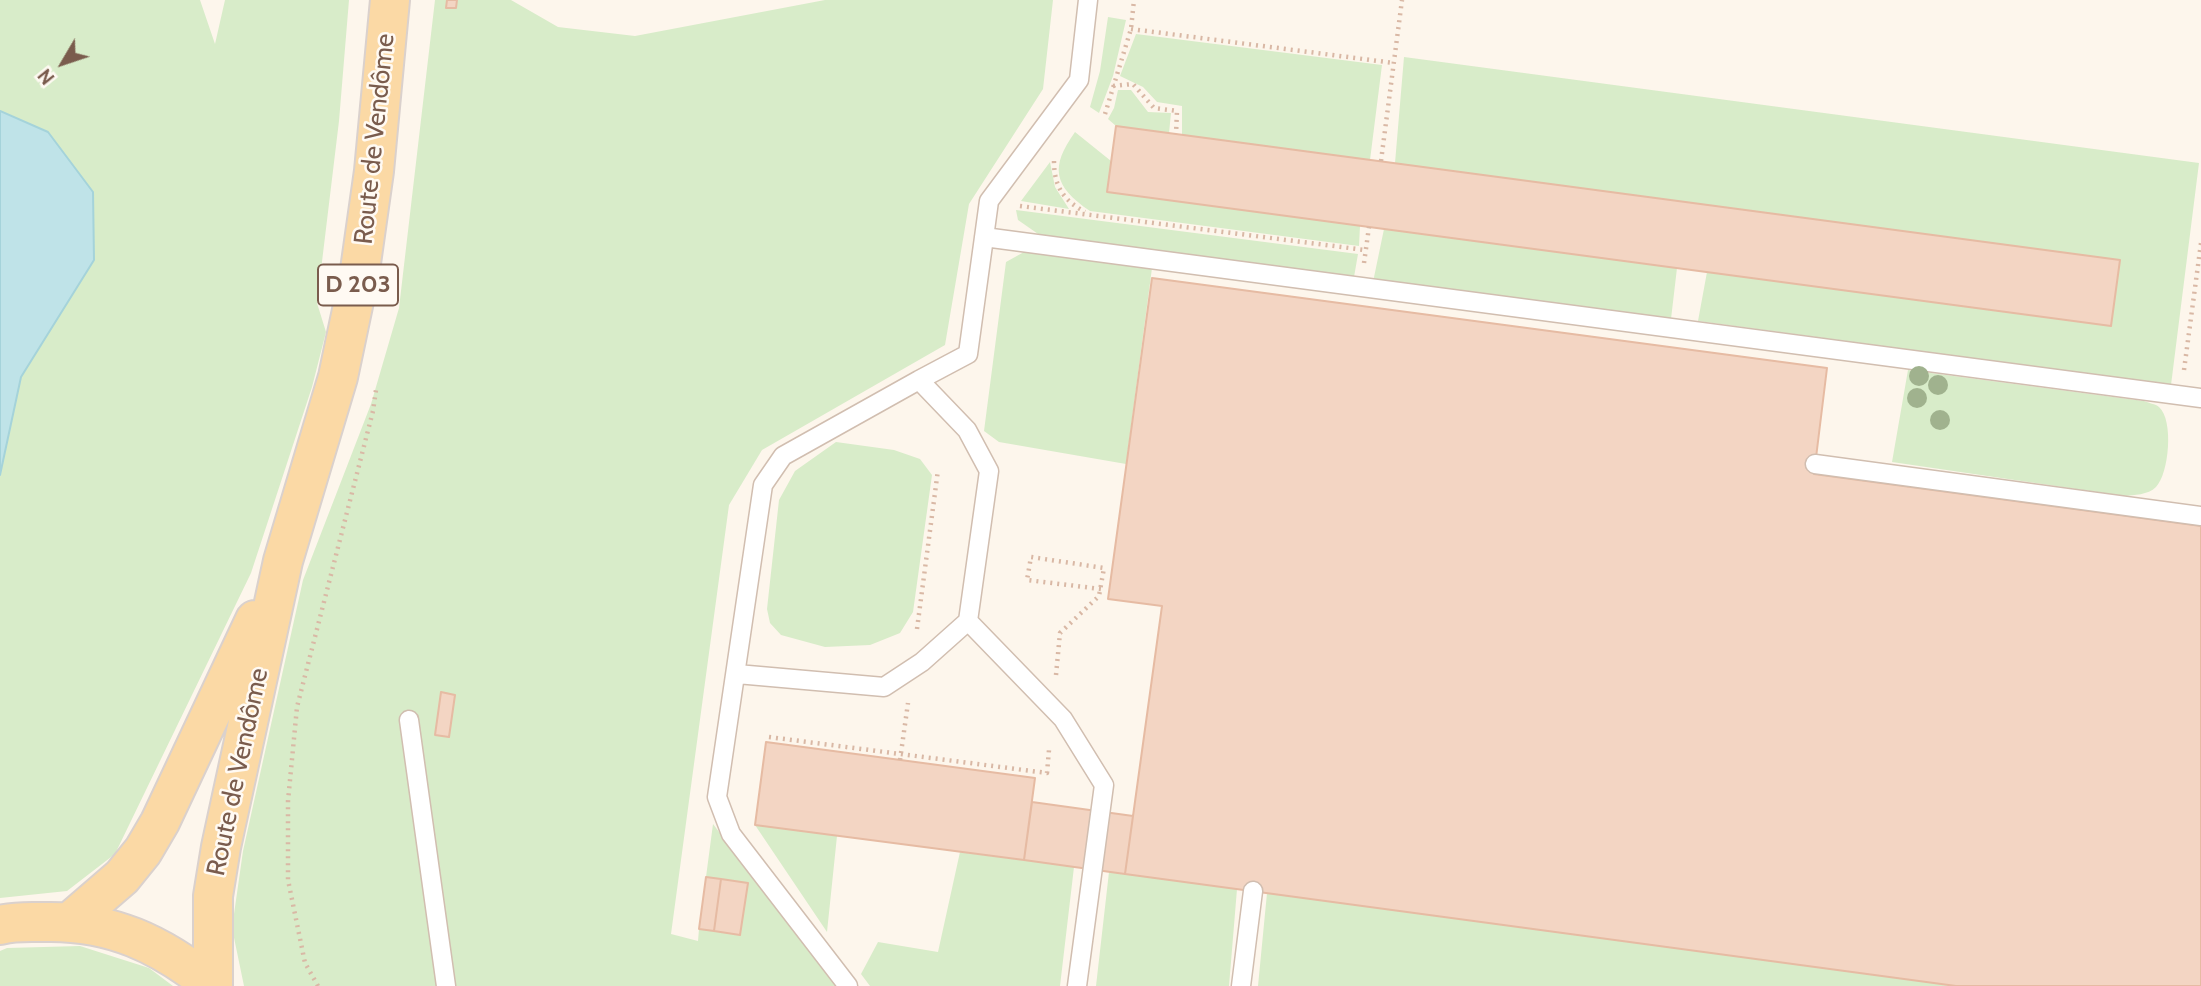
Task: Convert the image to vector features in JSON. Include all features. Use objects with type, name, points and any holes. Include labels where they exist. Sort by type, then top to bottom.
[{"type":"main road","name":"Route de Vendôme","points":[[213,986],[211,943],[217,872],[283,561],[338,377],[359,277],[374,171],[390,0]]},
{"type":"main road","name":"Route de Vendôme","points":[[71,921],[122,877],[143,851],[160,822],[283,561]]},
{"type":"main road","points":[[0,925],[12,922],[71,921],[122,932],[170,954],[213,986]]},
{"type":"lane","points":[[848,986],[731,834],[717,797],[763,485],[783,456],[968,354],[989,201],[1079,80],[1088,0]]},
{"type":"lane","points":[[984,237],[2201,398]]},
{"type":"lane","points":[[737,674],[884,687],[912,668],[968,621],[989,471],[967,430],[919,380]]},
{"type":"lane","points":[[1815,464],[2201,516]]},
{"type":"lane","points":[[968,621],[1063,719],[1104,785],[1077,986]]},
{"type":"lane","points":[[409,720],[446,986]]},
{"type":"lane","points":[[1241,986],[1253,891]]},
{"type":"path","points":[[1105,114],[1131,29],[1134,0]]},
{"type":"path","points":[[1381,161],[1402,0]]},
{"type":"path","points":[[1131,29],[1394,63]]},
{"type":"path","points":[[1113,86],[1133,84],[1154,108],[1177,111],[1176,134]]},
{"type":"path","points":[[1054,151],[1058,187],[1070,204],[1089,215]]},
{"type":"path","points":[[1012,205],[1365,250]]},
{"type":"path","points":[[2181,395],[2201,243]]},
{"type":"path","points":[[318,986],[305,963],[288,880],[288,801],[297,707],[370,424],[376,384]]},
{"type":"path","points":[[900,760],[938,470]]},
{"type":"green space","points":[[0,0],[200,0],[215,44],[225,0],[349,0],[339,121],[317,303],[326,332],[312,387],[251,573],[115,854],[67,891],[0,898],[0,475],[21,377],[94,260],[48,132],[0,111]]},
{"type":"green space","points":[[435,0],[511,0],[558,27],[635,36],[825,0],[1053,0],[1043,89],[969,204],[945,345],[762,450],[729,505],[671,934],[698,941],[699,929],[739,934],[706,877],[713,824],[836,986],[244,986],[232,928],[243,851],[303,580],[371,404],[399,308]]},
{"type":"green space","points":[[1108,17],[1126,20],[1113,76],[1099,113],[1090,107],[1100,71]]},
{"type":"green space","points":[[1136,34],[1382,65],[1370,160],[1182,135],[1182,106],[1157,102],[1143,87],[1120,76]]},
{"type":"green space","points":[[1404,57],[2199,163],[2171,385],[1698,321],[1707,272],[2111,326],[2120,261],[1395,163]]},
{"type":"green space","points":[[1118,90],[1131,90],[1148,112],[1171,113],[1169,133],[1116,126],[1108,119]]},
{"type":"green space","points":[[1075,132],[1111,161],[1107,191],[1360,226],[1359,246],[1090,211],[1069,193],[1059,175],[1062,156]]},
{"type":"green space","points":[[1050,162],[1055,187],[1069,209],[1021,201]]},
{"type":"green space","points":[[1016,210],[1358,254],[1354,277],[1041,236],[1018,220]]},
{"type":"green space","points":[[1384,229],[1677,268],[1671,319],[1373,282]]},
{"type":"green space","points":[[1024,252],[1152,268],[1126,464],[999,442],[984,431],[1006,262]]},
{"type":"green space","points":[[1908,370],[2144,401],[2156,405],[2164,414],[2167,423],[2168,447],[2164,471],[2156,487],[2149,492],[2124,496],[1892,462]]},
{"type":"green space","points":[[836,442],[894,450],[920,459],[932,475],[913,612],[900,633],[870,645],[825,647],[781,635],[770,623],[767,609],[779,500],[795,471]]},
{"type":"green space","points":[[755,825],[837,836],[827,932]]},
{"type":"green space","points":[[960,852],[1074,867],[1060,986],[870,986],[861,974],[878,942],[938,952]]},
{"type":"green space","points":[[1109,872],[1237,889],[1229,986],[1096,986]]},
{"type":"green space","points":[[1267,893],[1956,986],[1258,986]]},
{"type":"green space","points":[[80,946],[149,968],[173,986],[0,986],[0,951],[7,948]]},
{"type":"water","points":[[0,111],[48,132],[93,192],[94,260],[21,377],[0,475]]},
{"type":"building","points":[[447,0],[457,0],[456,8],[446,8]]},
{"type":"building","points":[[1116,126],[2120,260],[2111,326],[1107,192]]},
{"type":"building","points":[[1152,278],[1827,368],[1814,474],[2201,526],[2201,986],[1956,986],[1125,874],[1162,606],[1108,599]]},
{"type":"building","points":[[441,692],[455,695],[449,737],[435,735]]},
{"type":"building","points":[[766,742],[1035,778],[1024,860],[755,825]]},
{"type":"building","points":[[1032,802],[1133,816],[1125,874],[1024,860]]},
{"type":"building","points":[[706,877],[721,879],[714,931],[699,929]]},
{"type":"building","points":[[721,879],[748,883],[740,935],[714,931]]}]
